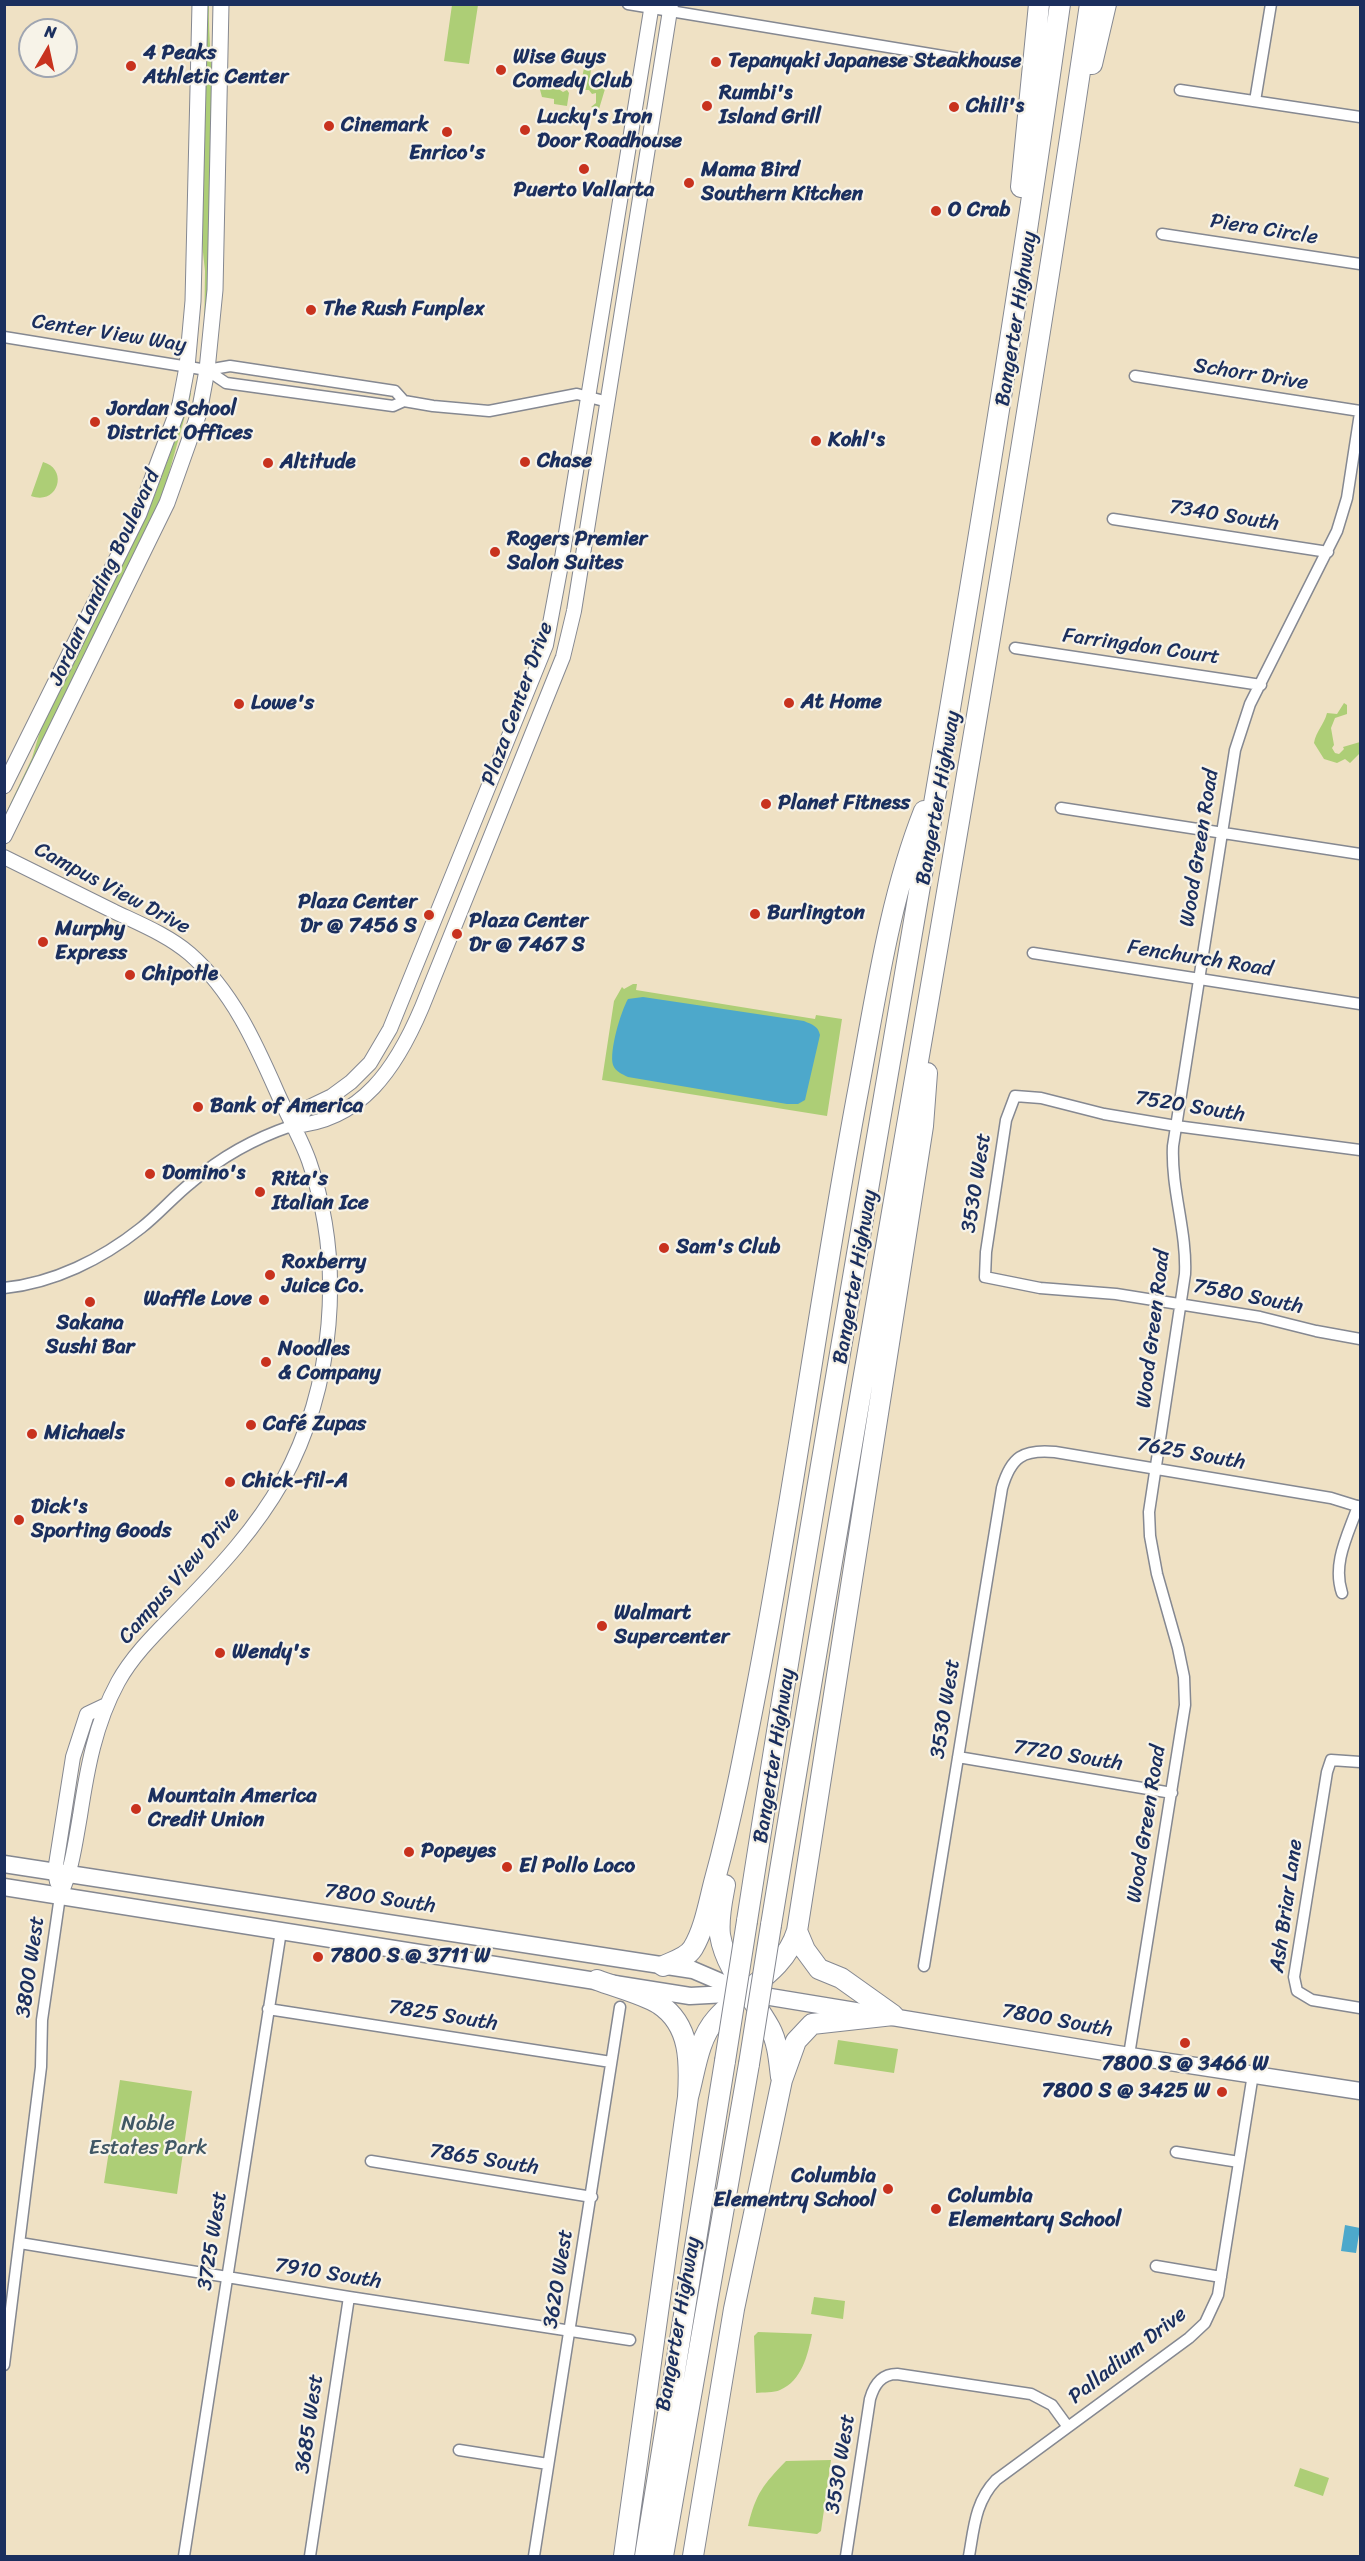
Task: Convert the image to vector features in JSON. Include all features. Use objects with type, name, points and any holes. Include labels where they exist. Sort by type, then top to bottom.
[{"type":"highway","points":[[997,416],[1000,326],[1022,178],[1039,4]]},
{"type":"highway","name":"Bangerter Highway","points":[[645,2556],[780,1708],[997,416],[1060,4]]},
{"type":"highway","name":"Bangerter Highway","points":[[663,2556],[749,2064],[837,1528],[980,703],[1070,141],[1089,4]]},
{"type":"highway","points":[[1070,141],[1106,4]]},
{"type":"highway","points":[[663,1966],[686,1956],[693,1948],[732,1815],[763,1658],[839,1193],[867,1046],[899,889],[912,842],[939,772]]},
{"type":"highway","points":[[688,2097],[705,2036],[716,2019],[781,1962],[797,1930],[923,1126],[936,954]]},
{"type":"highway","points":[[732,1815],[726,1881],[720,1911],[720,1935],[732,1969],[771,2030],[777,2048],[782,2080]]},
{"type":"highway","points":[[797,1930],[805,1950],[819,1969],[841,1978],[893,2016]]},
{"type":"highway","points":[[597,1980],[658,2004],[672,2016],[684,2034],[690,2063],[688,2097],[624,2556]]},
{"type":"highway","points":[[693,2556],[735,2309],[782,2080],[796,2041],[812,2024],[893,2016]]},
{"type":"main road","name":"Jordan Landing Boulevard","points":[[4,786],[139,514],[180,404],[187,367],[193,301],[200,4]]},
{"type":"main road","name":"Jordan Landing Boulevard","points":[[4,836],[167,503],[199,413],[207,370],[215,290],[221,4]]},
{"type":"main road","name":"7800 South","points":[[4,1864],[693,1970],[746,1992],[1360,2091]]},
{"type":"main road","name":"7800 South","points":[[4,1887],[690,1996],[746,1992]]},
{"type":"street","points":[[628,4],[671,8],[973,61]]},
{"type":"street","points":[[1255,101],[1271,4]]},
{"type":"street","name":"Plaza Center Drive","points":[[291,1126],[307,1108],[332,1096],[351,1082],[370,1063],[390,1029],[546,645],[652,7]]},
{"type":"street","name":"Plaza Center Drive","points":[[4,1288],[49,1279],[94,1259],[142,1227],[217,1162],[274,1131],[291,1126],[314,1124],[358,1100],[388,1072],[409,1038],[563,657],[574,610],[671,8]]},
{"type":"street","points":[[1180,90],[1360,117]]},
{"type":"street","name":"Piera Circle","points":[[1162,234],[1360,264]]},
{"type":"street","name":"Center View Way","points":[[4,337],[207,370],[230,366],[384,389],[395,391],[404,401]]},
{"type":"street","name":"Center View Way","points":[[207,370],[226,383],[393,406],[404,401],[489,411],[570,394],[589,396],[608,402]]},
{"type":"street","name":"Schorr Drive","points":[[1135,376],[1360,412]]},
{"type":"street","name":"Wood Green Road","points":[[1129,2055],[1185,1705],[1184,1677],[1157,1574],[1150,1536],[1149,1512],[1181,1304],[1186,1254],[1172,1166],[1176,1126],[1235,750],[1244,717],[1337,531],[1347,498],[1360,412]]},
{"type":"street","name":"7340 South","points":[[1113,519],[1328,552]]},
{"type":"street","name":"Farringdon Court","points":[[1015,648],[1261,685]]},
{"type":"street","points":[[1061,808],[1360,854]]},
{"type":"street","name":"Campus View Drive","points":[[4,857],[150,929],[187,951],[212,975],[253,1037],[291,1126],[309,1159],[324,1220],[329,1274],[327,1340],[320,1380],[308,1423],[292,1462],[256,1523],[231,1554],[138,1653],[119,1679],[106,1705],[87,1770],[63,1873],[60,1896]]},
{"type":"street","name":"Fenchurch Road","points":[[1033,953],[1360,1004]]},
{"type":"street","name":"7520 South","points":[[1015,1096],[1041,1098],[1104,1114],[1176,1126],[1360,1150]]},
{"type":"street","name":"3530 West","points":[[985,1277],[986,1252],[1006,1120],[1015,1096]]},
{"type":"street","name":"7580 South","points":[[985,1277],[1040,1288],[1116,1294],[1260,1317],[1360,1339]]},
{"type":"street","name":"7625 South","points":[[1014,1460],[1025,1454],[1040,1451],[1320,1496],[1359,1507]]},
{"type":"street","name":"3530 West","points":[[924,1966],[1002,1488],[1006,1472],[1014,1460]]},
{"type":"street","points":[[1342,1593],[1337,1580],[1338,1562],[1359,1507]]},
{"type":"street","name":"7720 South","points":[[958,1757],[1172,1793]]},
{"type":"street","name":"Ash Briar Lane","points":[[1360,1762],[1331,1760],[1323,1796],[1295,1970],[1295,1985],[1301,1995],[1312,2000],[1360,2008]]},
{"type":"street","name":"3800 West","points":[[4,2366],[41,2067],[42,2020],[60,1896]]},
{"type":"street","name":"3725 West","points":[[184,2556],[281,1931]]},
{"type":"street","name":"3620 West","points":[[534,2556],[592,2198],[620,2007]]},
{"type":"street","name":"7825 South","points":[[268,2009],[611,2062]]},
{"type":"street","name":"Palladium Drive","points":[[969,2556],[978,2509],[989,2487],[1003,2473],[1197,2331],[1215,2305],[1252,2074]]},
{"type":"street","points":[[1176,2152],[1239,2162]]},
{"type":"street","name":"7865 South","points":[[370,2161],[592,2198]]},
{"type":"street","name":"7910 South","points":[[20,2243],[630,2340]]},
{"type":"street","points":[[1156,2266],[1221,2277]]},
{"type":"street","name":"3685 West","points":[[310,2556],[349,2297]]},
{"type":"street","name":"3530 West","points":[[846,2556],[870,2399],[879,2380],[887,2375],[897,2374],[1031,2394],[1052,2405],[1068,2427]]},
{"type":"street","points":[[459,2450],[548,2464]]},
{"type":"green space","points":[[209,4],[213,164],[204,343],[205,271],[201,234],[206,5]]},
{"type":"green space","points":[[452,5],[478,5],[469,64],[444,61]]},
{"type":"green space","points":[[584,68],[591,69],[590,77],[608,79],[599,109],[591,107],[596,103],[596,93],[592,94],[589,90],[575,85],[576,78],[582,78]]},
{"type":"green space","points":[[539,86],[544,86],[545,90],[557,88],[563,92],[567,90],[569,93],[567,106],[554,104],[554,99],[542,97]]},
{"type":"green space","points":[[188,392],[191,393],[190,398],[162,498],[5,820],[5,815],[32,758],[44,718],[154,497],[177,435]]},
{"type":"green space","points":[[43,462],[51,466],[58,478],[54,491],[40,498],[31,496]]},
{"type":"green space","points":[[1344,703],[1347,705],[1347,714],[1335,718],[1331,728],[1334,745],[1332,748],[1335,753],[1339,754],[1344,749],[1343,747],[1360,742],[1360,753],[1350,763],[1345,759],[1337,763],[1324,759],[1314,743],[1327,713],[1337,714]]},
{"type":"green space","points":[[637,984],[636,990],[815,1019],[816,1015],[842,1019],[827,1116],[602,1080],[614,1001],[622,987],[624,989]]},
{"type":"green space","points":[[838,2040],[898,2049],[894,2073],[834,2064]]},
{"type":"green space","name":"Noble Estates Park","points":[[120,2080],[192,2091],[177,2194],[104,2183]]},
{"type":"green space","points":[[814,2297],[845,2301],[843,2319],[811,2314]]},
{"type":"green space","points":[[758,2332],[812,2334],[799,2374],[788,2386],[778,2391],[756,2393],[754,2336]]},
{"type":"green space","points":[[831,2460],[821,2531],[817,2534],[748,2526],[761,2490],[786,2461]]},
{"type":"green space","points":[[1300,2468],[1329,2478],[1323,2496],[1294,2486]]},
{"type":"water","points":[[643,997],[804,1021],[815,1026],[820,1035],[805,1100],[798,1104],[787,1104],[628,1077],[619,1072],[613,1065],[612,1059],[619,1021],[628,999]]},
{"type":"water","points":[[1345,2225],[1360,2228],[1356,2253],[1341,2251]]},
{"type":"place","name":"Tepanyaki Japanese Steakhouse","points":[[716,62]]},
{"type":"place","name":"4 Peaks Athletic Center","points":[[131,66]]},
{"type":"place","name":"Wise Guys Comedy Club","points":[[501,70]]},
{"type":"place","name":"Rumbi's Island Grill","points":[[707,106]]},
{"type":"place","name":"Chili's","points":[[954,107]]},
{"type":"place","name":"Cinemark","points":[[329,126]]},
{"type":"place","name":"Lucky's Iron Door Roadhouse","points":[[525,130]]},
{"type":"place","name":"Enrico's","points":[[447,132]]},
{"type":"place","name":"Puerto Vallarta","points":[[584,169]]},
{"type":"place","name":"Mama Bird Southern Kitchen","points":[[689,183]]},
{"type":"place","name":"O Crab","points":[[936,211]]},
{"type":"place","name":"The Rush Funplex","points":[[311,310]]},
{"type":"place","name":"Jordan School District Offices","points":[[95,422]]},
{"type":"place","name":"Kohl's","points":[[816,441]]},
{"type":"place","name":"Chase","points":[[525,462]]},
{"type":"place","name":"Altitude","points":[[268,463]]},
{"type":"place","name":"Rogers Premier Salon Suites","points":[[495,552]]},
{"type":"place","name":"At Home","points":[[789,703]]},
{"type":"place","name":"Lowe's","points":[[239,704]]},
{"type":"place","name":"Planet Fitness","points":[[766,804]]},
{"type":"place","name":"Burlington","points":[[755,914]]},
{"type":"place","name":"Plaza Center Dr @ 7456 S","points":[[429,915]]},
{"type":"place","name":"Plaza Center Dr @ 7467 S","points":[[457,934]]},
{"type":"place","name":"Murphy Express","points":[[43,942]]},
{"type":"place","name":"Chipotle","points":[[130,975]]},
{"type":"place","name":"Bank of America","points":[[198,1107]]},
{"type":"place","name":"Domino's","points":[[150,1174]]},
{"type":"place","name":"Rita's Italian Ice","points":[[260,1192]]},
{"type":"place","name":"Sam's Club","points":[[664,1248]]},
{"type":"place","name":"Roxberry Juice Co.","points":[[270,1275]]},
{"type":"place","name":"Waffle Love","points":[[264,1300]]},
{"type":"place","name":"Sakana Sushi Bar","points":[[90,1302]]},
{"type":"place","name":"Noodles & Company","points":[[266,1362]]},
{"type":"place","name":"Café Zupas","points":[[251,1425]]},
{"type":"place","name":"Michaels","points":[[32,1434]]},
{"type":"place","name":"Chick-fil-A","points":[[230,1482]]},
{"type":"place","name":"Dick's Sporting Goods","points":[[19,1520]]},
{"type":"place","name":"Walmart Supercenter","points":[[602,1626]]},
{"type":"place","name":"Wendy's","points":[[220,1653]]},
{"type":"place","name":"Mountain America Credit Union","points":[[136,1809]]},
{"type":"place","name":"Popeyes","points":[[409,1852]]},
{"type":"place","name":"El Pollo Loco","points":[[507,1867]]},
{"type":"place","name":"7800 S @ 3711 W","points":[[318,1957]]},
{"type":"place","name":"7800 S @ 3466 W","points":[[1185,2043]]},
{"type":"place","name":"7800 S @ 3425 W","points":[[1222,2092]]},
{"type":"place","name":"Columbia Elementry School","points":[[888,2189]]},
{"type":"place","name":"Columbia Elementary School","points":[[936,2209]]}]
